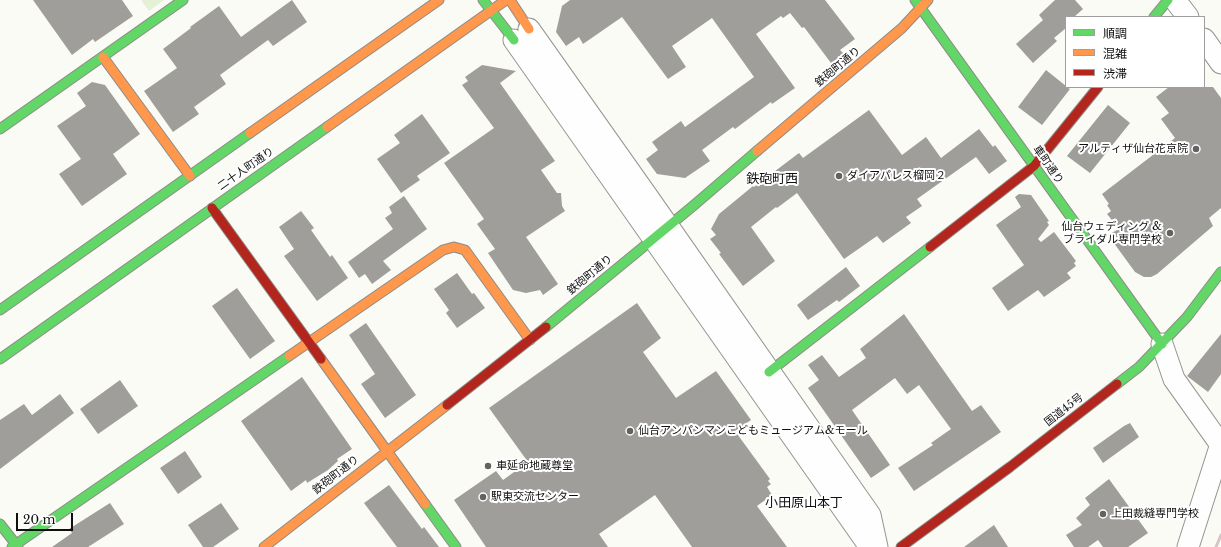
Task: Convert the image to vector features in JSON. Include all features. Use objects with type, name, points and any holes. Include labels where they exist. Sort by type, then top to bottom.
[{"type":"main road","points":[[0,129],[183,0]]},
{"type":"main road","points":[[0,310],[439,0]]},
{"type":"main road","points":[[483,0],[492,11],[521,34]]},
{"type":"main road","name":"二十人町通り","points":[[0,359],[506,0]]},
{"type":"main road","points":[[510,0],[521,34]]},
{"type":"main road","name":"車町通り","points":[[915,0],[1162,344]]},
{"type":"main road","name":"鉄砲町通り","points":[[264,547],[530,340],[661,232],[902,28],[928,0]]},
{"type":"main road","points":[[1155,16],[1168,0]]},
{"type":"main road","points":[[103,57],[190,176]]},
{"type":"main road","points":[[769,372],[1034,166],[1097,88]]},
{"type":"main road","points":[[212,208],[388,450],[456,547]]},
{"type":"main road","points":[[0,524],[15,546],[443,250],[452,246],[465,250],[530,340]]},
{"type":"main road","name":"国道45号","points":[[901,547],[1010,467],[1139,367],[1187,317],[1221,272]]},
{"type":"street","points":[[1176,0],[1187,16]]},
{"type":"street","points":[[521,34],[661,232],[870,547]]},
{"type":"street","points":[[1205,40],[1221,63]]},
{"type":"street","points":[[661,232],[769,372],[870,516],[877,547]]},
{"type":"street","points":[[1162,344],[1174,379],[1221,444],[1188,547]]},
{"type":"green space","points":[[141,0],[164,0],[149,11]]},
{"type":"building","points":[[33,0],[122,0],[133,16],[95,42],[93,39],[72,55]]},
{"type":"building","points":[[292,0],[307,22],[273,46],[268,40],[220,75],[226,84],[194,107],[199,114],[173,132],[144,91],[177,68],[163,49],[219,6],[241,37]]},
{"type":"building","points":[[570,0],[825,0],[855,39],[840,50],[844,54],[831,63],[804,27],[802,28],[790,13],[783,18],[781,16],[756,34],[795,88],[772,104],[771,102],[735,129],[733,127],[702,150],[710,161],[685,178],[657,174],[646,159],[658,150],[652,142],[681,121],[685,127],[754,77],[712,18],[672,46],[686,67],[668,79],[622,17],[583,44],[579,37],[566,46],[556,32],[562,6]]},
{"type":"building","points":[[1055,0],[1075,0],[1083,9],[1075,16],[1065,16],[1065,29],[1054,38],[1057,41],[1033,63],[1016,44],[1043,20],[1039,15]]},
{"type":"building","points":[[482,65],[516,71],[500,83],[555,161],[541,170],[557,193],[561,193],[562,206],[565,211],[526,237],[558,284],[543,295],[540,290],[526,293],[513,290],[488,253],[495,249],[477,224],[484,219],[444,163],[494,128],[462,85],[468,81],[465,77]]},
{"type":"building","points":[[1046,70],[1065,85],[1065,88],[1070,89],[1042,125],[1018,107]]},
{"type":"building","points":[[92,82],[105,85],[140,134],[113,154],[127,174],[82,206],[59,174],[81,159],[57,126],[86,106],[77,93]]},
{"type":"building","points":[[1213,87],[1221,98],[1221,208],[1209,218],[1213,226],[1157,274],[1151,277],[1144,277],[1135,272],[1108,235],[1119,229],[1107,214],[1111,211],[1107,205],[1109,204],[1102,194],[1175,138],[1161,119],[1169,113],[1156,97],[1168,88]]},
{"type":"building","points":[[1108,105],[1130,123],[1090,173],[1067,156]]},
{"type":"building","points":[[869,110],[902,155],[926,137],[941,158],[979,129],[993,147],[995,145],[1007,161],[989,174],[976,157],[917,199],[922,206],[906,217],[911,223],[883,243],[877,236],[844,259],[797,193],[777,208],[776,207],[751,227],[775,261],[743,286],[719,254],[721,253],[710,239],[716,235],[711,229],[719,214],[753,186],[754,187],[799,153],[803,158]]},
{"type":"building","points":[[422,114],[450,153],[417,176],[420,180],[401,193],[377,159],[400,143],[394,135]]},
{"type":"building","points":[[1019,194],[1031,195],[1049,221],[1047,222],[1049,225],[1038,239],[1041,242],[1054,232],[1076,261],[1074,263],[1076,266],[1067,273],[1071,278],[1044,297],[1038,290],[1008,311],[992,288],[1024,265],[996,225],[1021,207],[1015,197]]},
{"type":"building","points":[[404,196],[427,229],[383,261],[391,270],[372,284],[365,274],[359,278],[348,262],[393,229],[385,218],[392,213],[389,207]]},
{"type":"building","points":[[301,211],[314,228],[311,230],[330,257],[332,255],[348,278],[317,301],[284,256],[294,249],[279,227]]},
{"type":"building","points":[[846,267],[860,286],[839,302],[837,300],[808,320],[797,305]]},
{"type":"building","points":[[457,273],[472,294],[474,293],[485,308],[457,328],[446,313],[449,310],[434,289]]},
{"type":"building","points":[[237,288],[275,341],[250,359],[212,306]]},
{"type":"building","points":[[637,303],[661,338],[643,352],[676,398],[716,371],[751,420],[735,431],[770,479],[768,481],[771,484],[767,487],[772,495],[757,506],[787,547],[692,547],[655,495],[599,534],[608,547],[486,547],[454,500],[496,471],[503,480],[528,462],[489,408]]},
{"type":"building","points":[[904,314],[972,411],[981,405],[1001,432],[914,491],[898,468],[933,445],[931,443],[951,429],[919,385],[907,394],[895,378],[852,410],[890,465],[871,478],[808,388],[819,380],[808,365],[822,355],[839,377],[866,358],[860,349]]},
{"type":"building","points":[[366,323],[416,395],[385,418],[361,384],[375,374],[349,335]]},
{"type":"building","points":[[1221,334],[1221,374],[1208,392],[1187,376]]},
{"type":"building","points":[[302,377],[352,449],[337,459],[338,461],[328,470],[307,483],[306,480],[291,491],[241,421]]},
{"type":"building","points":[[120,380],[138,406],[98,434],[80,409]]},
{"type":"building","points":[[60,394],[74,413],[0,469],[0,420],[24,404],[32,415]]},
{"type":"building","points":[[1130,423],[1139,437],[1103,463],[1093,448]]},
{"type":"building","points":[[185,451],[202,477],[178,494],[160,468]]},
{"type":"building","points":[[1109,479],[1148,533],[1128,547],[1103,547],[1098,540],[1088,547],[1074,547],[1066,535],[1082,525],[1076,518],[1090,505],[1085,498]]},
{"type":"building","points":[[389,485],[422,529],[424,527],[439,547],[397,547],[364,503]]},
{"type":"building","points":[[110,503],[124,524],[88,547],[52,547],[72,533],[69,529]]},
{"type":"building","points":[[221,503],[239,529],[213,547],[203,547],[188,525]]},
{"type":"building","points":[[994,525],[1008,547],[964,547]]},
{"type":"railway","points":[[1216,547],[1221,535]]},
{"type":"traffic: fast","points":[[0,129],[183,0]]},
{"type":"traffic: fast","points":[[483,0],[514,40]]},
{"type":"traffic: fast","points":[[915,0],[1162,344]]},
{"type":"traffic: fast","points":[[1155,16],[1168,0]]},
{"type":"traffic: fast","points":[[0,359],[327,127]]},
{"type":"traffic: fast","points":[[0,310],[250,133]]},
{"type":"traffic: fast","points":[[546,327],[693,206],[757,151]]},
{"type":"traffic: fast","points":[[769,372],[930,247]]},
{"type":"traffic: fast","points":[[1117,384],[1139,367],[1187,317],[1221,272]]},
{"type":"traffic: fast","points":[[12,547],[289,356]]},
{"type":"traffic: fast","points":[[425,504],[456,547]]},
{"type":"traffic: fast","points":[[0,524],[18,547]]},
{"type":"traffic: slow","points":[[250,133],[439,0]]},
{"type":"traffic: slow","points":[[327,127],[506,0]]},
{"type":"traffic: slow","points":[[510,0],[529,29]]},
{"type":"traffic: slow","points":[[757,151],[902,28],[928,0]]},
{"type":"traffic: slow","points":[[103,57],[190,176]]},
{"type":"traffic: slow","points":[[289,356],[443,250],[454,247],[465,250],[530,340]]},
{"type":"traffic: slow","points":[[321,359],[425,504]]},
{"type":"traffic: slow","points":[[264,547],[447,405]]},
{"type":"traffic: jam","points":[[930,247],[1034,166],[1097,88]]},
{"type":"traffic: jam","points":[[212,208],[321,359]]},
{"type":"traffic: jam","points":[[447,405],[546,327]]},
{"type":"traffic: jam","points":[[901,547],[1010,467],[1117,384]]},
{"type":"place","name":"アルティザ仙台花京院","points":[[1196,149]]},
{"type":"place","name":"ダイアパレス榴岡２","points":[[839,176]]},
{"type":"place","name":"仙台ウェディング & ブライダル専門学校","points":[[1170,233]]},
{"type":"place","name":"仙台アンパンマンこどもミュージアム&モール","points":[[630,431]]},
{"type":"place","name":"車延命地蔵尊堂","points":[[488,466]]},
{"type":"place","name":"駅東交流センター","points":[[483,497]]},
{"type":"place","name":"上田裁縫専門学校","points":[[1103,514]]},
{"type":"district","name":"鉄砲町西","points":[[772,179]]},
{"type":"district","name":"小田原山本丁","points":[[804,503]]}]
